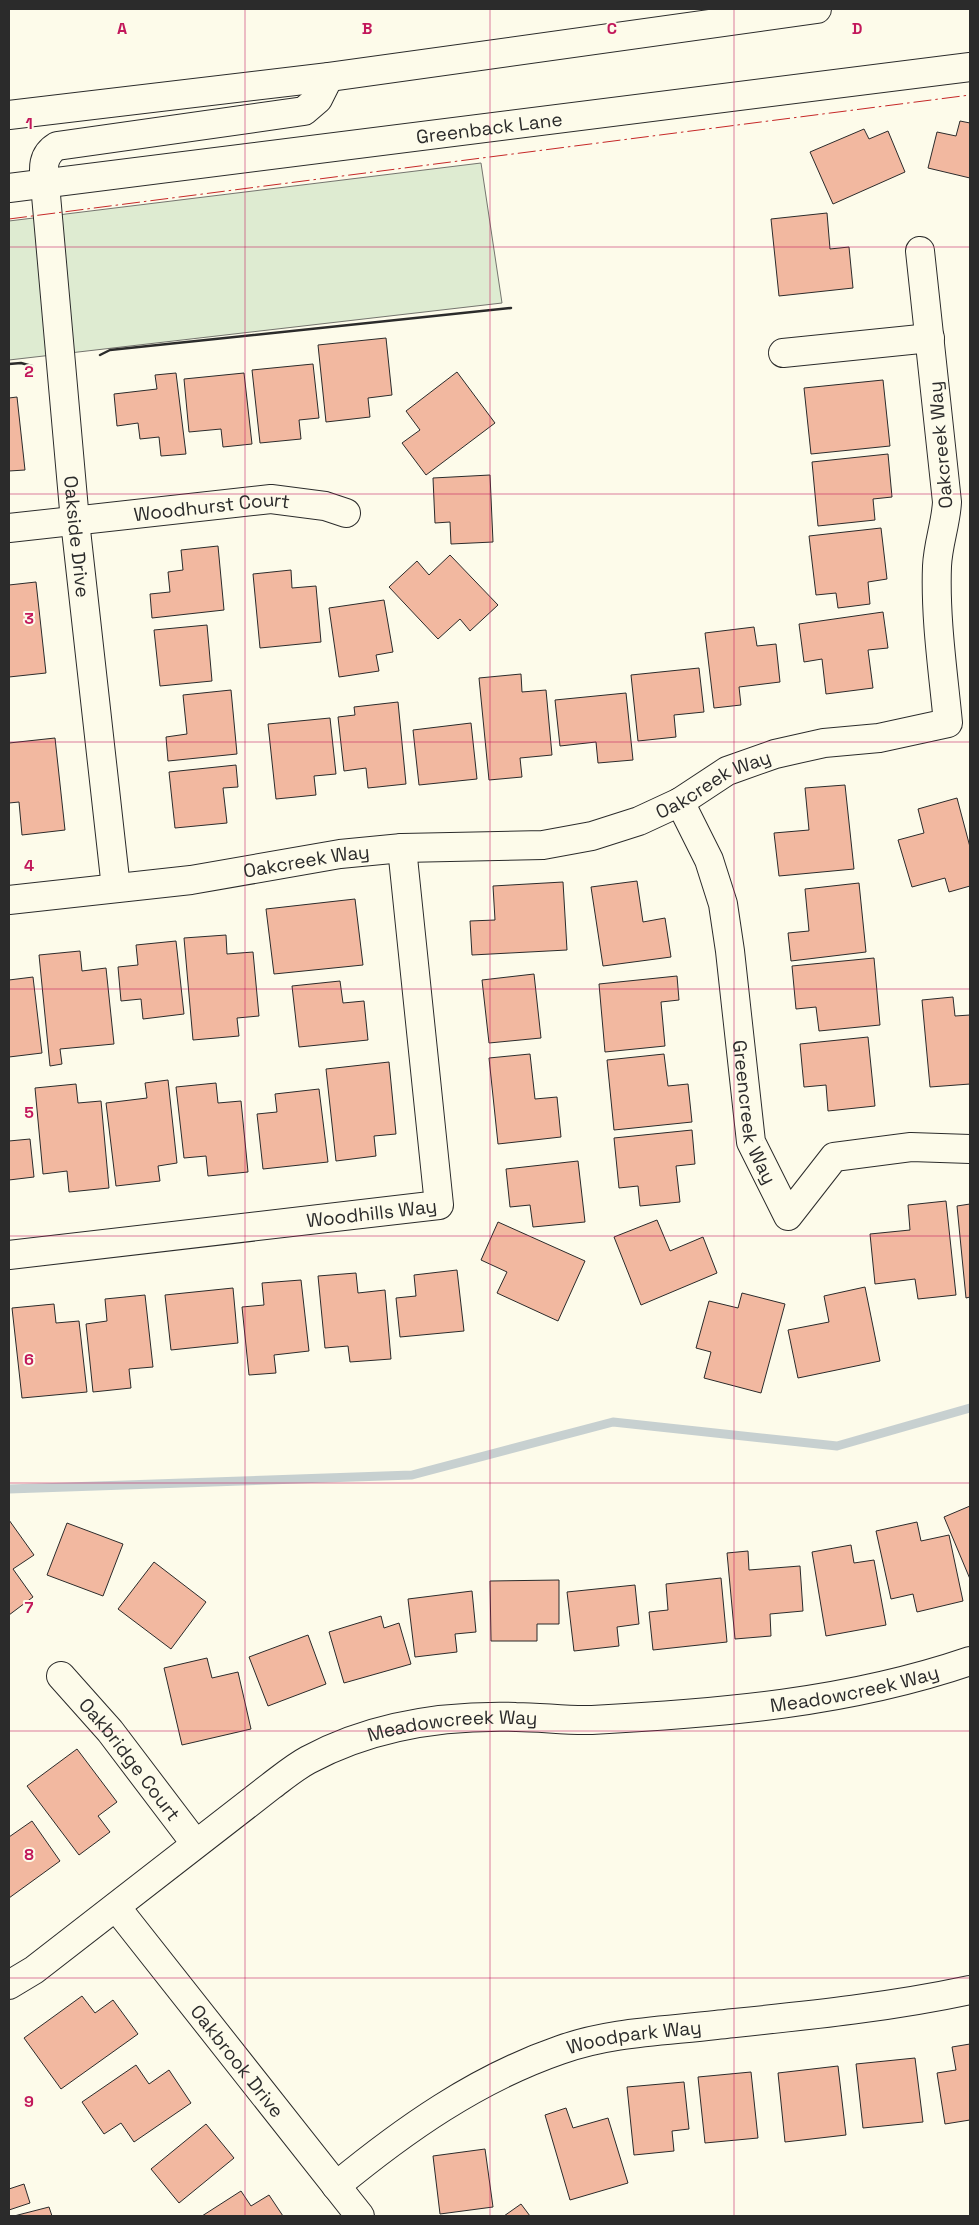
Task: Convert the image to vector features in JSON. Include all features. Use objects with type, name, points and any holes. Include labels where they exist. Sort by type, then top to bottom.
[{"type":"street","points":[[9,114],[329,77],[817,9]]},
{"type":"street","name":"Greenback Lane","points":[[9,188],[970,67]]},
{"type":"street","name":"Oakside Drive","points":[[116,888],[75,521],[45,184],[45,160],[47,154],[57,146],[304,110],[318,99],[329,77]]},
{"type":"street","name":"Oakcreek Way","points":[[9,900],[191,880],[340,854],[402,848],[553,843],[592,836],[639,821],[680,802],[727,771],[775,754],[824,743],[879,738],[948,723],[937,604],[937,563],[946,522],[947,502],[920,250]]},
{"type":"street","points":[[783,353],[930,338]]},
{"type":"street","name":"Woodhurst Court","points":[[9,528],[271,499],[325,506],[346,513]]},
{"type":"street","name":"Greencreek Way","points":[[680,802],[709,860],[723,904],[752,1142],[788,1216],[834,1157],[911,1147],[970,1149]]},
{"type":"street","name":"Woodhills Way","points":[[9,1256],[439,1205],[402,848]]},
{"type":"street","name":"Meadowcreek Way","points":[[9,1985],[34,1970],[195,1843],[308,1760],[359,1738],[412,1724],[460,1717],[516,1716],[589,1720],[814,1701],[875,1689],[970,1661]]},
{"type":"street","name":"Oakbridge Court","points":[[61,1676],[110,1732],[195,1843]]},
{"type":"street","name":"Oakbrook Drive","points":[[116,1907],[360,2216]]},
{"type":"street","name":"Woodpark Way","points":[[336,2186],[371,2157],[468,2090],[561,2049],[609,2038],[874,2008],[970,1990]]},
{"type":"green space","points":[[481,163],[502,303],[9,360],[9,221]]},
{"type":"building","points":[[960,121],[970,123],[970,178],[928,168],[937,132],[956,136]]},
{"type":"building","points":[[864,129],[869,139],[888,131],[905,172],[833,204],[810,152]]},
{"type":"building","points":[[827,213],[830,249],[849,247],[853,288],[779,296],[771,219]]},
{"type":"building","points":[[386,338],[392,395],[368,398],[370,417],[326,422],[318,345]]},
{"type":"building","points":[[313,364],[319,418],[299,420],[301,439],[260,443],[252,370]]},
{"type":"building","points":[[457,372],[495,423],[426,475],[402,443],[420,430],[406,411]]},
{"type":"building","points":[[176,373],[186,454],[161,456],[159,437],[140,439],[138,423],[117,426],[114,394],[157,389],[155,375]]},
{"type":"building","points":[[244,373],[252,444],[223,447],[221,429],[189,432],[184,379]]},
{"type":"building","points":[[883,380],[890,446],[811,454],[804,388]]},
{"type":"building","points":[[17,397],[25,470],[9,471],[9,398]]},
{"type":"building","points":[[888,454],[892,497],[873,499],[875,520],[818,526],[812,462]]},
{"type":"building","points":[[490,475],[493,542],[451,544],[450,522],[435,523],[433,478]]},
{"type":"building","points":[[881,528],[887,579],[868,582],[870,604],[838,608],[836,593],[816,595],[809,536]]},
{"type":"building","points":[[218,546],[224,610],[152,618],[150,594],[170,592],[168,572],[183,570],[181,550]]},
{"type":"building","points":[[450,555],[498,605],[470,631],[460,619],[438,639],[389,587],[417,561],[429,575]]},
{"type":"building","points":[[291,570],[292,588],[316,586],[321,642],[260,648],[253,574]]},
{"type":"building","points":[[36,582],[46,673],[9,677],[9,585]]},
{"type":"building","points":[[384,600],[393,652],[376,655],[379,671],[339,677],[329,608]]},
{"type":"building","points":[[883,612],[888,648],[868,650],[873,688],[826,694],[822,659],[804,662],[799,624]]},
{"type":"building","points":[[207,625],[212,681],[160,686],[154,630]]},
{"type":"building","points":[[754,627],[757,646],[776,644],[780,682],[739,687],[741,705],[714,708],[705,633]]},
{"type":"building","points":[[699,668],[704,712],[674,715],[676,737],[638,741],[631,675]]},
{"type":"building","points":[[521,674],[522,692],[546,690],[552,755],[520,758],[522,777],[489,780],[479,678]]},
{"type":"building","points":[[231,690],[237,754],[168,761],[166,737],[187,734],[183,695]]},
{"type":"building","points":[[626,693],[633,760],[598,763],[596,742],[560,746],[555,700]]},
{"type":"building","points":[[398,702],[406,784],[368,788],[366,768],[344,771],[338,717],[355,715],[354,707]]},
{"type":"building","points":[[330,718],[336,774],[314,776],[316,795],[276,799],[268,724]]},
{"type":"building","points":[[471,723],[477,779],[419,785],[413,730]]},
{"type":"building","points":[[55,738],[65,830],[22,835],[19,802],[9,803],[9,743]]},
{"type":"building","points":[[236,765],[238,787],[223,788],[227,823],[175,828],[169,772]]},
{"type":"building","points":[[845,785],[854,869],[779,876],[774,833],[809,830],[805,788]]},
{"type":"building","points":[[957,798],[970,847],[970,886],[949,892],[945,878],[912,887],[898,840],[924,833],[918,809]]},
{"type":"building","points":[[637,881],[643,922],[665,918],[671,957],[603,966],[591,887]]},
{"type":"building","points":[[563,882],[567,950],[472,955],[470,921],[495,920],[493,886]]},
{"type":"building","points":[[859,883],[866,952],[791,961],[788,933],[809,931],[805,889]]},
{"type":"building","points":[[355,899],[363,965],[274,974],[266,909]]},
{"type":"building","points":[[226,935],[227,954],[253,952],[259,1016],[237,1018],[239,1036],[193,1040],[184,938]]},
{"type":"building","points":[[176,941],[184,1014],[143,1019],[141,999],[121,1001],[118,967],[138,965],[136,945]]},
{"type":"building","points":[[80,951],[82,971],[106,968],[114,1044],[60,1049],[62,1064],[50,1066],[39,955]]},
{"type":"building","points":[[874,958],[880,1025],[819,1031],[816,1007],[796,1009],[792,966]]},
{"type":"building","points":[[534,974],[541,1038],[489,1043],[482,980]]},
{"type":"building","points":[[677,976],[679,1000],[661,1002],[665,1046],[605,1052],[599,984]]},
{"type":"building","points":[[33,977],[42,1053],[9,1057],[9,980]]},
{"type":"building","points":[[340,981],[343,1003],[364,1001],[368,1040],[299,1047],[292,986]]},
{"type":"building","points":[[953,997],[955,1016],[970,1015],[970,1084],[930,1087],[922,1000]]},
{"type":"building","points":[[868,1037],[875,1106],[828,1111],[826,1085],[804,1087],[800,1044]]},
{"type":"building","points":[[530,1054],[535,1099],[557,1097],[561,1137],[498,1144],[489,1058]]},
{"type":"building","points":[[664,1054],[668,1086],[688,1084],[692,1122],[614,1130],[607,1060]]},
{"type":"building","points":[[389,1062],[396,1134],[374,1136],[376,1156],[336,1161],[326,1069]]},
{"type":"building","points":[[168,1080],[177,1163],[158,1166],[160,1181],[116,1186],[106,1103],[147,1098],[145,1083]]},
{"type":"building","points":[[216,1083],[218,1103],[241,1101],[248,1172],[208,1176],[206,1156],[184,1158],[176,1087]]},
{"type":"building","points":[[76,1084],[78,1103],[101,1101],[109,1188],[69,1192],[67,1171],[43,1174],[35,1088]]},
{"type":"building","points":[[319,1089],[328,1162],[263,1169],[257,1114],[277,1112],[275,1094]]},
{"type":"building","points":[[692,1130],[695,1164],[676,1166],[680,1202],[640,1206],[638,1186],[619,1188],[614,1138]]},
{"type":"building","points":[[30,1139],[34,1177],[9,1180],[9,1141]]},
{"type":"building","points":[[578,1161],[585,1222],[533,1227],[530,1205],[510,1207],[506,1169]]},
{"type":"building","points":[[946,1201],[956,1295],[918,1299],[915,1279],[875,1284],[870,1234],[910,1230],[908,1205]]},
{"type":"building","points":[[970,1204],[970,1297],[966,1298],[957,1206]]},
{"type":"building","points":[[657,1220],[670,1251],[703,1237],[717,1273],[641,1305],[614,1237]]},
{"type":"building","points":[[498,1222],[585,1261],[558,1321],[497,1293],[507,1272],[481,1260]]},
{"type":"building","points":[[457,1270],[464,1331],[400,1337],[396,1298],[416,1296],[414,1275]]},
{"type":"building","points":[[356,1273],[358,1293],[385,1290],[391,1359],[350,1362],[348,1346],[325,1348],[318,1276]]},
{"type":"building","points":[[301,1280],[309,1351],[274,1355],[276,1373],[249,1375],[242,1307],[264,1305],[262,1283]]},
{"type":"building","points":[[865,1287],[880,1361],[798,1378],[788,1330],[829,1322],[824,1296]]},
{"type":"building","points":[[233,1288],[238,1343],[171,1350],[165,1295]]},
{"type":"building","points":[[742,1293],[785,1304],[761,1393],[704,1378],[711,1352],[696,1348],[709,1301],[738,1308]]},
{"type":"building","points":[[145,1295],[153,1367],[129,1369],[131,1388],[93,1392],[86,1324],[107,1321],[105,1299]]},
{"type":"building","points":[[54,1304],[56,1323],[79,1321],[87,1392],[22,1398],[12,1308]]},
{"type":"building","points":[[970,1506],[970,1579],[944,1517]]},
{"type":"building","points":[[9,1520],[34,1555],[13,1569],[33,1597],[9,1615]]},
{"type":"building","points":[[917,1522],[921,1541],[949,1535],[963,1601],[917,1612],[913,1594],[891,1599],[876,1531]]},
{"type":"building","points":[[67,1523],[123,1544],[103,1596],[47,1575]]},
{"type":"building","points":[[851,1545],[854,1563],[874,1560],[886,1625],[826,1636],[812,1552]]},
{"type":"building","points":[[748,1551],[749,1570],[800,1566],[803,1611],[770,1614],[771,1636],[735,1639],[727,1553]]},
{"type":"building","points":[[154,1562],[206,1602],[171,1649],[118,1609]]},
{"type":"building","points":[[721,1578],[727,1642],[653,1650],[649,1612],[668,1610],[666,1584]]},
{"type":"building","points":[[559,1580],[559,1624],[537,1624],[537,1641],[491,1641],[490,1581]]},
{"type":"building","points":[[635,1585],[639,1624],[617,1627],[619,1646],[574,1651],[567,1592]]},
{"type":"building","points":[[472,1591],[476,1632],[455,1634],[457,1652],[415,1657],[408,1599]]},
{"type":"building","points":[[381,1616],[384,1628],[399,1623],[411,1664],[344,1683],[329,1632]]},
{"type":"building","points":[[308,1635],[326,1684],[268,1706],[249,1657]]},
{"type":"building","points":[[207,1658],[212,1678],[238,1672],[251,1729],[182,1745],[164,1668]]},
{"type":"building","points":[[77,1749],[117,1802],[98,1816],[110,1832],[79,1855],[27,1786]]},
{"type":"building","points":[[32,1821],[60,1861],[9,1898],[9,1837]]},
{"type":"building","points":[[82,1996],[95,2013],[113,2000],[138,2034],[61,2089],[24,2038]]},
{"type":"building","points":[[970,2044],[970,2120],[945,2124],[937,2073],[956,2070],[952,2047]]},
{"type":"building","points":[[915,2058],[923,2122],[863,2128],[856,2064]]},
{"type":"building","points":[[136,2065],[149,2084],[169,2070],[191,2103],[134,2142],[121,2123],[104,2134],[82,2102]]},
{"type":"building","points":[[838,2066],[846,2135],[785,2142],[778,2073]]},
{"type":"building","points":[[751,2072],[758,2138],[705,2143],[698,2077]]},
{"type":"building","points":[[684,2082],[689,2129],[672,2131],[674,2151],[634,2155],[627,2087]]},
{"type":"building","points":[[566,2108],[573,2128],[608,2118],[628,2183],[570,2200],[545,2115]]},
{"type":"building","points":[[206,2124],[234,2158],[179,2203],[151,2169]]},
{"type":"building","points":[[485,2149],[493,2207],[440,2214],[433,2156]]},
{"type":"building","points":[[24,2184],[30,2203],[9,2210],[9,2189]]},
{"type":"building","points":[[241,2191],[251,2206],[269,2195],[283,2216],[202,2216]]},
{"type":"building","points":[[521,2204],[530,2216],[504,2216]]},
{"type":"building","points":[[49,2207],[52,2216],[14,2216]]},
{"type":"waterway","points":[[9,1489],[412,1475],[613,1422],[837,1446],[970,1408]]},
{"type":"wall","points":[[100,355],[110,350],[511,308]]},
{"type":"wall","points":[[9,364],[21,363],[32,366]]},
{"type":"power","points":[[9,219],[970,95]]}]
